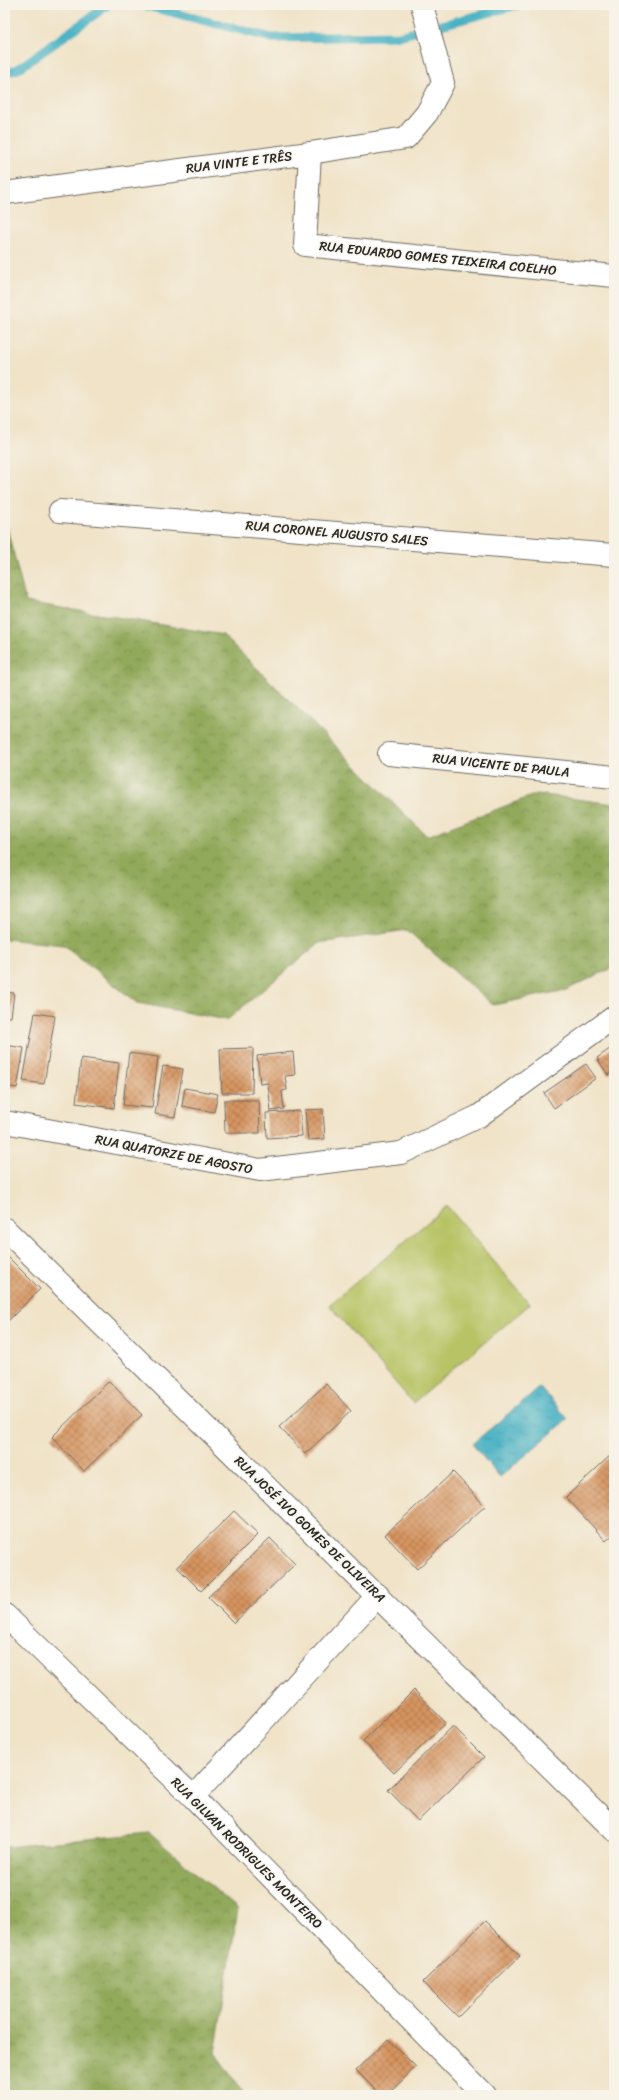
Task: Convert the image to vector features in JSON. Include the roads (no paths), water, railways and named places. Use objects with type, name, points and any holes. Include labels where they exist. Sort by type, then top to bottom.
[{"type":"street","name":"RUA VINTE E TRÊS","points":[[5,193],[310,153],[406,138],[427,113],[443,83],[422,5]]},
{"type":"street","name":"RUA EDUARDO GOMES TEIXEIRA COELHO","points":[[310,153],[305,245],[614,276]]},
{"type":"street","name":"RUA CORONEL AUGUSTO SALES","points":[[60,511],[614,554]]},
{"type":"street","name":"RUA VICENTE DE PAULA","points":[[389,754],[614,777]]},
{"type":"street","name":"RUA QUATORZE DE AGOSTO","points":[[5,1122],[260,1170],[401,1152],[479,1116],[614,1017]]},
{"type":"street","name":"RUA JOSÉ IVO GOMES DE OLIVEIRA","points":[[5,1229],[378,1595],[614,1830]]},
{"type":"street","points":[[193,1797],[378,1595]]},
{"type":"street","name":"RUA GILVAN RODRIGUES MONTEIRO","points":[[5,1615],[193,1797],[484,2095]]},
{"type":"water","points":[[540,1387],[568,1419],[500,1477],[472,1444]]},
{"type":"waterway","points":[[5,73],[18,69],[108,5]]},
{"type":"waterway","points":[[143,5],[272,38],[399,36],[518,5]]}]
